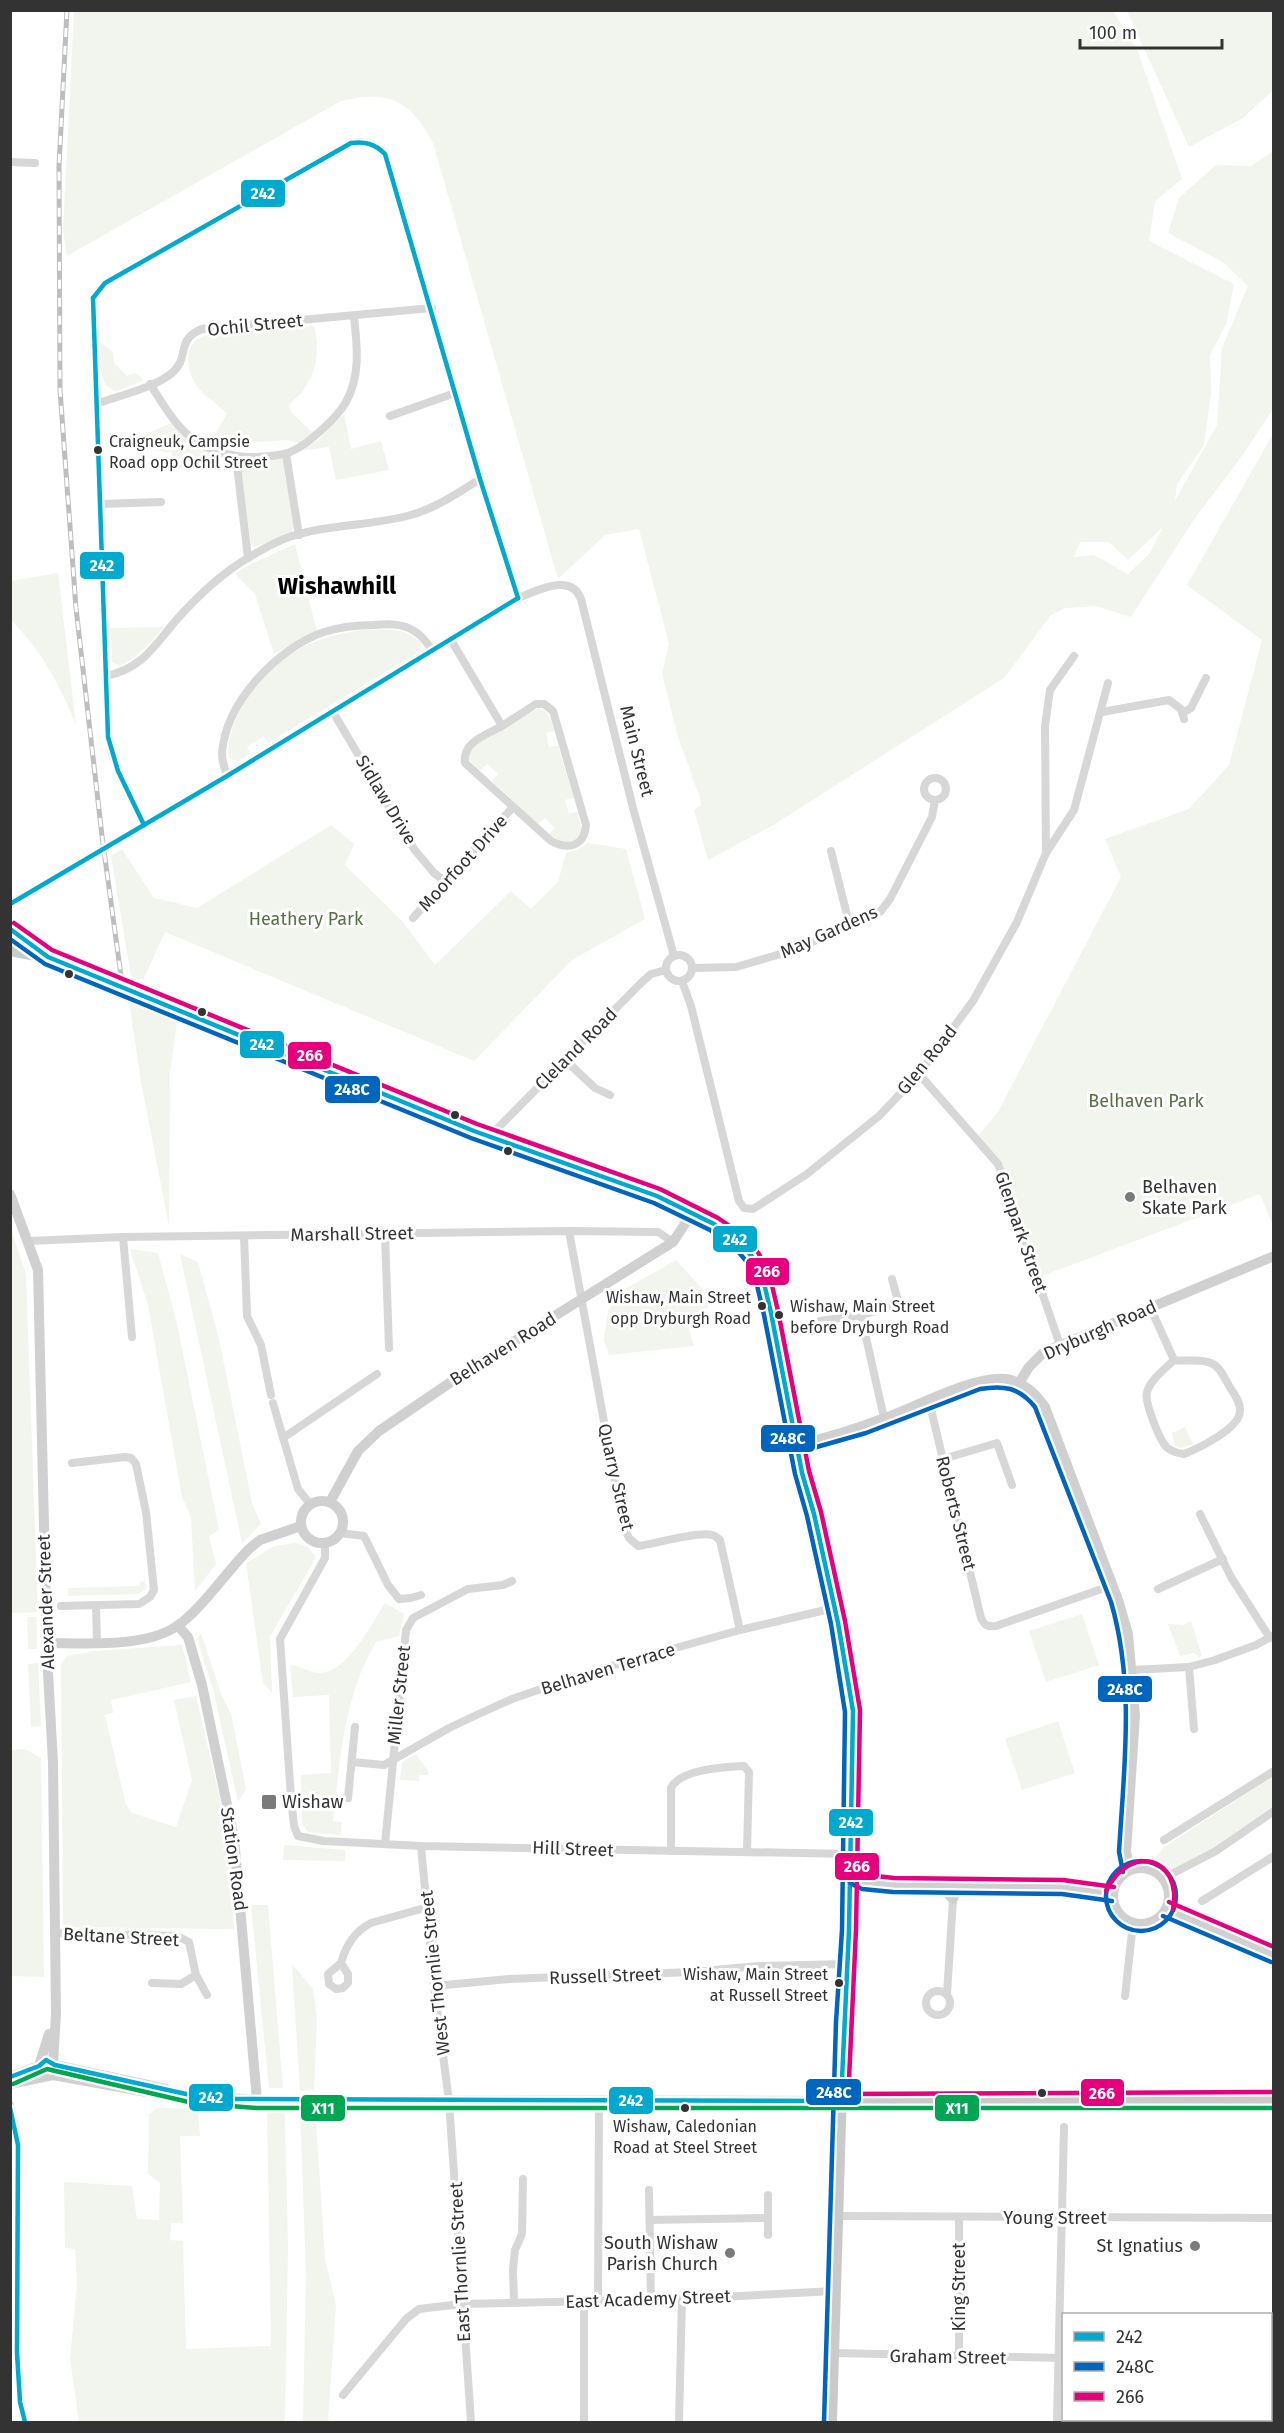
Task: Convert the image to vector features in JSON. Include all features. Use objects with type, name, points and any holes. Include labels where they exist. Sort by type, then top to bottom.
[{"type":"main road","points":[[10,929],[48,957]]},
{"type":"main road","points":[[10,951],[48,957],[490,1136],[657,1196],[714,1224],[741,1243],[753,1258],[763,1279],[797,1445],[847,1667],[853,1711],[847,1964],[840,2101],[831,2422]]},
{"type":"main road","points":[[840,2101],[1274,2100]]},
{"type":"street","points":[[10,904],[144,825],[227,776],[518,598],[480,479],[432,308],[385,154],[373,143],[362,141],[351,143],[105,283],[93,298],[108,737],[112,758],[144,825]]},
{"type":"street","points":[[10,162],[35,163]]},
{"type":"street","name":"Ochil Street","points":[[96,404],[171,375],[180,365],[185,340],[192,333],[202,329],[432,308]]},
{"type":"street","points":[[150,384],[165,409],[195,441],[206,447],[236,457],[286,454],[318,434],[346,402],[356,371],[354,316]]},
{"type":"street","points":[[390,416],[455,393]]},
{"type":"street","points":[[286,454],[299,535]]},
{"type":"street","points":[[236,457],[248,558]]},
{"type":"street","points":[[106,676],[127,670],[141,661],[199,596],[232,568],[274,544],[299,535],[412,515],[455,496],[480,479]]},
{"type":"street","points":[[101,504],[161,502]]},
{"type":"street","name":"Main Street","points":[[518,598],[543,588],[566,584],[573,587],[581,599],[633,808],[674,956]]},
{"type":"street","points":[[227,776],[222,756],[225,740],[241,702],[269,667],[316,635],[344,627],[390,624],[415,631],[433,651]]},
{"type":"street","points":[[451,640],[502,726]]},
{"type":"street","name":"Glen Road","points":[[1046,853],[1045,726],[1050,690],[1074,656]]},
{"type":"street","points":[[1102,712],[1162,699],[1176,704],[1183,716],[1191,708],[1206,678]]},
{"type":"street","name":"Glen Road","points":[[682,981],[691,1005],[739,1201],[744,1208],[753,1209],[840,1150],[879,1116],[919,1074],[973,1001],[1017,922],[1046,853],[1074,810],[1102,712],[1108,682]]},
{"type":"street","points":[[536,704],[544,704],[553,711],[586,825],[585,834],[576,845],[568,847],[551,841],[465,763],[464,754],[467,746],[502,726],[536,704]]},
{"type":"street","name":"Sidlaw Drive","points":[[333,712],[414,849],[446,882]]},
{"type":"street","name":"May Gardens","points":[[692,968],[736,967],[801,948],[849,923],[873,917],[885,908],[932,817],[935,800]]},
{"type":"street","name":"Moorfoot Drive","points":[[413,918],[513,807]]},
{"type":"street","points":[[831,851],[849,923]]},
{"type":"street","points":[[674,956],[686,957],[692,968],[689,976],[682,981],[674,980],[666,970],[668,961],[674,956]]},
{"type":"street","name":"Cleland Road","points":[[490,1136],[651,974],[666,970]]},
{"type":"street","points":[[565,1060],[595,1088],[610,1095]]},
{"type":"street","name":"Glenpark Street","points":[[919,1074],[998,1164],[1060,1345]]},
{"type":"street","name":"Alexander Street","points":[[10,1194],[39,1270],[56,2014],[47,2068]]},
{"type":"street","name":"Belhaven Road","points":[[330,1502],[347,1470],[368,1440],[476,1365],[673,1242],[692,1213]]},
{"type":"street","name":"Marshall Street","points":[[28,1241],[123,1237],[569,1231],[658,1232],[673,1242]]},
{"type":"street","name":"Quarry Street","points":[[569,1231],[621,1516],[629,1538],[638,1546],[711,1534],[717,1537],[720,1540],[740,1630]]},
{"type":"street","points":[[385,1234],[389,1348]]},
{"type":"street","points":[[244,1236],[247,1316],[261,1345],[272,1399],[298,1489],[310,1504]]},
{"type":"street","points":[[123,1237],[132,1337]]},
{"type":"street","name":"Dryburgh Road","points":[[1019,1383],[1037,1358],[1060,1345],[1272,1260]]},
{"type":"street","points":[[820,1321],[861,1315],[899,1305],[892,1279]]},
{"type":"street","points":[[1150,1307],[1174,1360]]},
{"type":"street","points":[[861,1315],[884,1418]]},
{"type":"street","points":[[1174,1360],[1204,1361],[1216,1366],[1238,1401],[1240,1409],[1240,1416],[1234,1426],[1184,1454],[1170,1450],[1164,1445],[1146,1400],[1148,1388],[1174,1360]]},
{"type":"street","points":[[283,1438],[376,1374]]},
{"type":"street","points":[[797,1445],[833,1436],[982,1380],[1007,1379],[1019,1383],[1036,1394],[1045,1407],[1125,1620],[1135,1715],[1126,1852],[1130,1870]]},
{"type":"street","name":"Roberts Street","points":[[929,1401],[984,1624],[989,1627],[996,1626],[1113,1585]]},
{"type":"street","points":[[943,1459],[997,1443],[1012,1485]]},
{"type":"street","points":[[61,1606],[139,1604],[150,1597],[154,1590],[146,1512],[136,1464],[131,1458],[124,1457],[72,1463]]},
{"type":"street","points":[[318,1501],[330,1502],[342,1513],[344,1523],[334,1540],[318,1543],[307,1537],[301,1526],[302,1514],[310,1504],[318,1501]]},
{"type":"street","points":[[1132,1670],[1189,1667],[1215,1660],[1272,1636],[1239,1593],[1200,1514]]},
{"type":"street","points":[[47,1643],[118,1642],[162,1634],[178,1626],[260,1540],[301,1526]]},
{"type":"street","points":[[340,1533],[364,1536],[388,1585],[399,1599],[405,1600],[421,1595]]},
{"type":"street","name":"Hill Street","points":[[325,1543],[325,1558],[280,1639],[291,1797],[294,1826],[298,1836],[324,1841],[421,1846],[849,1854]]},
{"type":"street","points":[[1158,1589],[1223,1559]]},
{"type":"street","name":"Miller Street","points":[[385,1844],[406,1630],[413,1618],[468,1589],[503,1585],[512,1581]]},
{"type":"street","points":[[96,1606],[97,1643]]},
{"type":"street","name":"Belhaven Terrace","points":[[393,1760],[450,1728],[512,1699],[593,1671],[740,1630],[834,1608]]},
{"type":"street","name":"Station Road","points":[[178,1626],[188,1637],[202,1685],[234,1838],[257,2100]]},
{"type":"street","points":[[1189,1667],[1194,1729]]},
{"type":"street","points":[[348,1798],[355,1727]]},
{"type":"street","points":[[352,1762],[384,1765],[393,1760]]},
{"type":"street","points":[[671,1851],[671,1788],[673,1783],[680,1778],[711,1767],[744,1766],[748,1772],[747,1852]]},
{"type":"street","points":[[1164,1840],[1274,1771]]},
{"type":"street","points":[[1159,1875],[1168,1890],[1166,1909],[1153,1921],[1143,1924],[1134,1923],[1122,1917],[1115,1906],[1113,1894],[1116,1884],[1130,1870],[1147,1869],[1166,1877],[1216,1851],[1274,1811]]},
{"type":"street","name":"West Thornlie Street","points":[[421,1846],[434,1986],[449,2101]]},
{"type":"street","points":[[1202,1901],[1274,1856]]},
{"type":"street","points":[[848,1869],[865,1882],[894,1885],[1070,1887],[1113,1894]]},
{"type":"street","points":[[929,1884],[939,1887],[953,1899]]},
{"type":"street","points":[[947,1994],[953,1899],[961,1889],[968,1886]]},
{"type":"street","points":[[342,1963],[348,1945],[363,1927],[428,1907]]},
{"type":"street","points":[[1166,1909],[1274,1955]]},
{"type":"street","points":[[1125,1996],[1134,1923]]},
{"type":"street","name":"Beltane Street","points":[[54,1934],[184,1938],[189,1942],[196,1975],[207,1995]]},
{"type":"street","name":"Russell Street","points":[[434,1986],[509,1979],[692,1972],[759,1966],[847,1964]]},
{"type":"street","points":[[152,1983],[181,1983],[196,1975]]},
{"type":"street","points":[[10,2084],[47,2068]]},
{"type":"street","points":[[10,2077],[47,2068],[195,2096],[257,2100],[840,2101]]},
{"type":"street","points":[[598,2301],[599,2100]]},
{"type":"street","name":"East Thornlie Street","points":[[449,2101],[461,2304],[471,2422]]},
{"type":"street","points":[[10,2105],[18,2145],[13,2205],[14,2354],[25,2422]]},
{"type":"street","points":[[1057,2422],[1061,2358],[1060,2216],[1064,2127]]},
{"type":"street","points":[[514,2302],[513,2270],[515,2250],[522,2234],[523,2180]]},
{"type":"street","points":[[649,2190],[651,2300]]},
{"type":"street","points":[[768,2194],[768,2235]]},
{"type":"street","name":"Young Street","points":[[837,2216],[1274,2218]]},
{"type":"street","points":[[650,2220],[767,2218]]},
{"type":"street","name":"King Street","points":[[959,2218],[959,2357]]},
{"type":"street","name":"East Academy Street","points":[[343,2395],[406,2319],[419,2309],[461,2304],[682,2299],[834,2291]]},
{"type":"street","points":[[679,2422],[682,2299]]},
{"type":"street","points":[[584,2301],[584,2422]]},
{"type":"street","name":"Graham Street","points":[[833,2353],[1061,2358]]},
{"type":"green space","points":[[74,11],[1113,11],[1137,49],[1182,179],[1155,201],[1149,241],[1234,284],[1226,324],[1210,355],[1211,392],[1204,445],[1177,484],[1175,501],[1217,425],[1222,348],[1248,286],[1223,262],[1168,233],[1179,198],[1216,165],[1251,166],[1273,151],[1273,409],[1242,456],[1195,518],[1131,617],[1095,606],[1066,608],[1051,615],[1004,678],[775,824],[708,860],[694,810],[701,805],[700,798],[677,734],[662,674],[669,644],[639,529],[605,535],[558,579],[433,143],[416,116],[396,101],[385,98],[372,97],[341,101],[67,256],[63,230]],"holes":[[[1163,527],[1150,553],[1128,574],[1094,555],[1074,557],[1080,542],[1109,542],[1128,560]]]},
{"type":"green space","points":[[1127,11],[1273,11],[1273,90],[1243,118],[1189,147]]},
{"type":"green space","points":[[314,326],[317,352],[314,369],[302,392],[289,406],[291,412],[314,434],[298,443],[286,440],[231,444],[224,450],[209,444],[227,414],[202,392],[193,378],[188,362],[191,346],[196,340],[203,336]]},
{"type":"green space","points":[[99,342],[113,352],[114,363],[127,376],[135,373],[144,380],[117,391],[106,384],[101,371]]},
{"type":"green space","points":[[344,414],[351,449],[381,441],[389,470],[336,480],[329,447],[299,451],[318,440]]},
{"type":"green space","points":[[171,423],[193,444],[214,456],[199,468],[175,469],[172,453],[149,449],[140,437]]},
{"type":"green space","name":"Belhaven Park","points":[[1273,434],[1273,1226],[1260,1194],[1037,1278],[1003,1178],[976,1138],[998,1112],[1121,877],[1105,839],[1189,809],[1229,765],[1262,640],[1187,585]]},
{"type":"green space","points":[[278,457],[285,461],[294,527],[291,533],[255,547],[251,545],[241,467],[247,460]]},
{"type":"green space","points":[[295,544],[317,631],[274,654],[255,594],[235,574]]},
{"type":"green space","points":[[58,573],[76,725],[49,669],[32,643],[11,620],[11,581]]},
{"type":"green space","points":[[164,627],[133,658],[120,666],[112,662],[110,628]]},
{"type":"green space","points":[[360,630],[401,631],[421,643],[420,651],[268,743],[264,737],[247,746],[250,754],[238,761],[230,759],[228,751],[230,739],[239,713],[267,674],[291,654],[305,646],[329,637]]},
{"type":"green space","points":[[539,708],[548,714],[555,731],[546,733],[549,747],[558,746],[574,798],[565,800],[569,814],[577,812],[582,831],[574,841],[561,843],[549,834],[555,828],[545,818],[538,824],[492,781],[498,774],[487,764],[480,771],[467,758],[475,745]]},
{"type":"green space","name":"Heathery Park","points":[[331,825],[354,844],[345,865],[403,922],[435,965],[511,891],[531,909],[558,882],[566,853],[577,850],[588,843],[626,849],[645,919],[572,960],[474,1061],[165,932],[143,980],[131,976],[111,856],[122,849],[154,898],[197,908]]},
{"type":"green space","points":[[129,1000],[177,1022],[170,1072],[169,1226],[141,1082]]},
{"type":"green space","points":[[11,1228],[26,1275],[38,1612],[11,1613]]},
{"type":"green space","points":[[130,1249],[158,1253],[177,1324],[219,1530],[209,1536],[216,1564],[195,1591],[191,1517],[182,1497],[148,1305]]},
{"type":"green space","points":[[180,1254],[198,1262],[219,1339],[252,1503],[261,1524],[242,1543]]},
{"type":"green space","points":[[676,1260],[704,1291],[708,1307],[687,1323],[694,1346],[609,1355],[604,1340],[608,1311],[620,1292]]},
{"type":"green space","points":[[1185,1427],[1193,1444],[1181,1448],[1175,1445],[1172,1433]]},
{"type":"green space","points":[[296,1543],[307,1546],[315,1556],[270,1636],[272,1693],[263,1683],[246,1563],[274,1546]]},
{"type":"green space","points":[[144,1572],[146,1589],[138,1594],[68,1596],[68,1588],[140,1586],[140,1582],[144,1581]]},
{"type":"green space","points":[[385,1603],[404,1614],[399,1636],[376,1642],[365,1662],[350,1706],[341,1752],[333,1821],[342,1822],[341,1835],[308,1832],[302,1824],[301,1775],[331,1773],[329,1695],[293,1697],[290,1664],[318,1673],[339,1666],[357,1647]]},
{"type":"green space","points":[[1082,1614],[1099,1665],[1046,1682],[1029,1631]]},
{"type":"green space","points":[[27,1617],[37,1617],[37,1649],[28,1649]]},
{"type":"green space","points":[[1191,1621],[1202,1656],[1199,1657],[1194,1653],[1180,1656],[1168,1624],[1184,1625]]},
{"type":"green space","points":[[201,1633],[221,1694],[231,1714],[246,1789],[238,1802],[213,1689],[197,1639]]},
{"type":"green space","points":[[182,1645],[191,1682],[111,1700],[113,1713],[105,1715],[126,1805],[132,1813],[176,1827],[192,1780],[174,1700],[196,1696],[229,1838],[234,1929],[63,1927],[61,1664],[67,1656],[95,1651]]},
{"type":"green space","points":[[38,1663],[41,1726],[31,1727],[28,1664]]},
{"type":"green space","points":[[1058,1721],[1075,1773],[1022,1790],[1005,1739]]},
{"type":"green space","points":[[25,1749],[41,1758],[44,1977],[11,1976],[11,1750]]},
{"type":"green space","points":[[416,1754],[428,1771],[428,1775],[419,1775],[419,1781],[400,1780],[402,1762]]},
{"type":"green space","points":[[1273,1776],[1273,1808],[1214,1848],[1160,1876],[1151,1863],[1163,1848]]},
{"type":"green space","points":[[284,1845],[345,1850],[345,1861],[283,1860]]},
{"type":"green space","points":[[251,1905],[268,1905],[283,2088],[269,2088]]},
{"type":"green space","points":[[292,1964],[313,1989],[317,2020],[314,2090],[300,2091]]},
{"type":"green space","points":[[300,2104],[315,2104],[325,2259],[336,2305],[328,2422],[303,2422],[306,2275]]},
{"type":"green space","points":[[267,2106],[284,2106],[285,2120],[288,2247],[285,2422],[79,2422],[70,2359],[77,2283],[75,2249],[65,2248],[64,2182],[132,2186],[137,2219],[159,2220],[160,2183],[148,2174],[149,2114],[158,2108],[198,2109],[200,2136],[180,2136],[183,2223],[171,2223],[170,2240],[183,2241],[186,2349],[271,2346]]},
{"type":"railway","points":[[67,10],[59,166],[60,390],[76,608],[102,836],[124,998]]},
{"type":"transit line","name":"242","points":[[93,298],[105,283],[351,143],[361,142],[377,148],[385,154],[480,479],[518,598]]},
{"type":"transit line","name":"242","points":[[93,298],[108,737],[118,771],[144,825]]},
{"type":"transit line","name":"242","points":[[10,904],[227,776],[518,598]]},
{"type":"transit line","name":"266","points":[[14,923],[52,950],[477,1124],[660,1189],[718,1218],[746,1237],[759,1254],[770,1277],[778,1311],[809,1471],[821,1512],[845,1621],[860,1710],[856,1930],[848,2101]]},
{"type":"transit line","name":"242","points":[[10,929],[48,957],[474,1131],[657,1196],[714,1224],[741,1243],[753,1258],[763,1279],[771,1313],[802,1473],[814,1514],[838,1623],[853,1711],[849,1930],[841,2101]]},
{"type":"transit line","name":"248C","points":[[10,939],[45,964],[471,1138],[654,1203],[710,1230],[736,1249],[747,1262],[756,1281],[764,1315],[795,1474],[807,1516],[831,1624],[845,1712],[842,1930],[836,2022],[824,2422]]},
{"type":"transit line","name":"248C","points":[[799,1452],[866,1433],[980,1389],[996,1387],[1017,1391],[1035,1407],[1111,1602],[1118,1633],[1123,1664],[1126,1726],[1119,1852],[1123,1872]]},
{"type":"transit line","name":"248C","points":[[1141,1861],[1154,1864],[1166,1871],[1173,1883],[1176,1896],[1173,1909],[1166,1921],[1154,1928],[1141,1931],[1128,1928],[1116,1921],[1109,1909],[1106,1896],[1109,1883],[1116,1871],[1128,1864],[1141,1861]]},
{"type":"transit line","name":"266","points":[[1106,1891],[1116,1876],[1128,1866],[1140,1862],[1152,1862],[1163,1868],[1170,1878],[1174,1892],[1173,1910]]},
{"type":"transit line","name":"266","points":[[853,1864],[867,1875],[894,1878],[1063,1880],[1114,1887]]},
{"type":"transit line","name":"248C","points":[[843,1874],[852,1884],[862,1889],[893,1892],[1062,1894],[1112,1901]]},
{"type":"transit line","name":"266","points":[[1169,1902],[1274,1947]]},
{"type":"transit line","name":"248C","points":[[1163,1916],[1271,1962]]},
{"type":"transit line","name":"242","points":[[10,2077],[39,2066],[46,2060],[55,2065],[195,2096],[225,2099],[841,2101]]},
{"type":"transit line","name":"X11","points":[[13,2084],[47,2069],[193,2103],[257,2108],[1274,2108]]},
{"type":"transit line","name":"266","points":[[841,2094],[1274,2092]]},
{"type":"transit line","name":"242","points":[[10,2108],[18,2145],[17,2353],[20,2402],[25,2422]]},
{"type":"place","name":"Craigneuk, Campsie Road opp Ochil Street","points":[[98,450]]},
{"type":"place","name":"Belhaven Skate Park","points":[[1130,1197]]},
{"type":"place","name":"Wishaw, Main Street opp Dryburgh Road","points":[[762,1306]]},
{"type":"place","name":"Wishaw, Main Street before Dryburgh Road","points":[[779,1315]]},
{"type":"place","name":"Wishaw","points":[[269,1802]]},
{"type":"place","name":"Wishaw, Main Street at Russell Street","points":[[839,1983]]},
{"type":"place","name":"Wishaw, Caledonian Road at Steel Street","points":[[685,2108]]},
{"type":"place","name":"St Ignatius","points":[[1195,2246]]},
{"type":"place","name":"South Wishaw Parish Church","points":[[730,2253]]},
{"type":"district","name":"Wishawhill","points":[[337,586]]}]
